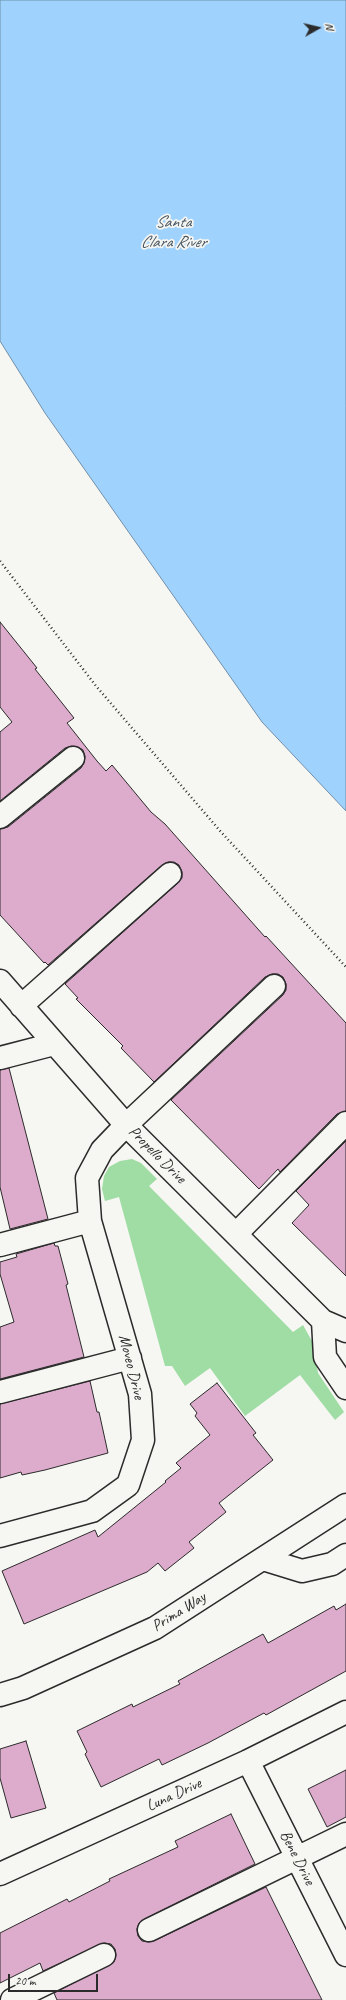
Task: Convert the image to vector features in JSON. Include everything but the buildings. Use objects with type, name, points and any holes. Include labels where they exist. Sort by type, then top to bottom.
[{"type":"street","points":[[0,817],[73,758]]},
{"type":"street","points":[[21,1006],[170,874]]},
{"type":"street","name":"Propello Drive","points":[[0,982],[126,1125],[323,1321],[346,1331]]},
{"type":"street","name":"Moveo Drive","points":[[0,1536],[92,1511],[128,1485],[143,1440],[140,1394],[90,1221],[87,1178],[102,1150],[126,1125],[274,986]]},
{"type":"street","points":[[0,1058],[54,1044]]},
{"type":"street","points":[[236,1234],[346,1123]]},
{"type":"street","points":[[0,1245],[90,1221]]},
{"type":"street","points":[[323,1321],[325,1357],[346,1388]]},
{"type":"street","points":[[0,1392],[130,1358]]},
{"type":"street","name":"Prima Way","points":[[0,1695],[23,1688],[155,1628],[346,1506]]},
{"type":"street","points":[[263,1559],[302,1571],[332,1564],[346,1555]]},
{"type":"street","name":"Luna Drive","points":[[0,1874],[248,1761],[346,1712]]},
{"type":"street","name":"Bene Drive","points":[[248,1761],[346,1955]]},
{"type":"street","points":[[149,1930],[346,1834]]},
{"type":"street","points":[[12,2000],[104,1955]]},
{"type":"path","points":[[0,561],[96,686],[136,733],[221,832],[346,967]]},
{"type":"green space","points":[[132,1159],[141,1163],[157,1179],[149,1186],[293,1332],[303,1325],[313,1343],[318,1373],[344,1412],[335,1420],[300,1375],[245,1416],[210,1368],[185,1386],[172,1366],[165,1366],[119,1197],[105,1201],[102,1189],[104,1176],[109,1167],[120,1161]]},
{"type":"water","name":"Santa Clara River","points":[[0,0],[346,0],[346,811],[262,722],[45,413],[0,341]]}]
